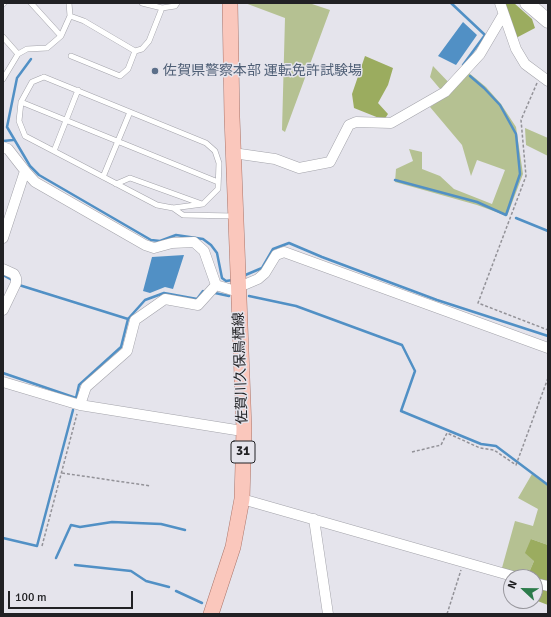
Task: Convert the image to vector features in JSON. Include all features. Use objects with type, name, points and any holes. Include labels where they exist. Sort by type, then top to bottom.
[{"type":"main road","name":"31","points":[[230,3],[233,153],[238,286]]},
{"type":"main road","name":"佐賀川久保鳥栖線","points":[[210,614],[233,547],[242,499],[244,429],[238,286]]},
{"type":"street","points":[[500,3],[516,49],[525,64],[544,78]]},
{"type":"street","points":[[527,3],[548,21]]},
{"type":"street","points":[[233,153],[275,159],[299,168],[330,162],[349,125],[356,122],[391,123],[445,92],[480,54],[503,14]]},
{"type":"street","points":[[3,147],[8,148],[35,182],[145,245],[154,248],[172,243],[194,242],[204,251],[216,285]]},
{"type":"street","points":[[3,238],[24,174],[26,172]]},
{"type":"street","points":[[216,285],[232,290],[238,286],[258,279],[265,273],[276,255],[284,252],[548,348]]},
{"type":"street","points":[[3,269],[14,274],[16,284],[3,310]]},
{"type":"street","points":[[80,405],[86,386],[127,351],[135,320],[165,299],[198,305],[216,285]]},
{"type":"street","points":[[3,382],[80,405],[230,429],[244,429]]},
{"type":"street","points":[[242,499],[503,573]]},
{"type":"street","points":[[314,519],[328,614]]},
{"type":"lane","points":[[31,3],[61,36]]},
{"type":"lane","points":[[3,80],[18,54],[27,49],[47,48],[61,36],[70,16],[70,3]]},
{"type":"lane","points":[[142,3],[162,8],[175,6],[177,3]]},
{"type":"lane","points":[[134,51],[142,48],[149,40],[162,8]]},
{"type":"lane","points":[[70,16],[84,21],[134,51]]},
{"type":"lane","points":[[3,37],[18,54]]},
{"type":"lane","points":[[71,56],[120,76],[128,69],[134,51]]},
{"type":"lane","points":[[44,77],[78,90],[206,143],[214,151],[219,163],[218,189],[203,204],[173,208],[157,205],[24,136],[19,122],[22,102],[32,82],[44,77]]},
{"type":"lane","points":[[54,151],[78,90]]},
{"type":"lane","points":[[22,102],[218,182]]},
{"type":"lane","points":[[103,177],[130,112]]},
{"type":"lane","points":[[116,184],[130,178],[203,204]]},
{"type":"lane","points":[[173,208],[183,215],[235,216]]},
{"type":"path","points":[[544,78],[522,120],[526,176],[478,303],[548,330]]},
{"type":"path","points":[[412,452],[441,445],[447,433],[480,448],[494,450],[516,465],[548,378]]},
{"type":"path","points":[[42,546],[80,405]]},
{"type":"path","points":[[61,473],[151,486]]},
{"type":"path","points":[[447,614],[463,561]]},
{"type":"green space","points":[[245,3],[309,3],[330,10],[285,132],[282,130],[285,18]]},
{"type":"green space","points":[[505,3],[514,3],[532,19],[535,28],[516,38]]},
{"type":"green space","points":[[365,56],[393,68],[388,85],[378,103],[388,114],[384,120],[354,108],[352,94]]},
{"type":"green space","points":[[433,66],[454,88],[469,73],[486,87],[501,104],[516,127],[523,174],[507,216],[477,205],[395,182],[396,169],[413,161],[409,149],[422,152],[422,169],[440,176],[454,189],[492,204],[505,170],[477,160],[471,176],[462,145],[430,107],[446,96],[430,77]]},
{"type":"green space","points":[[525,128],[548,138],[548,156],[526,145]]},
{"type":"green space","points":[[532,474],[548,486],[548,545],[531,539],[534,561],[530,569],[503,569],[503,576],[500,575],[515,521],[533,526],[538,509],[518,498]]},
{"type":"green space","points":[[531,539],[548,545],[548,605],[543,603],[543,569],[530,569],[534,561],[525,553]]},
{"type":"water","points":[[463,22],[477,35],[456,65],[438,56]]},
{"type":"water","points":[[184,255],[173,289],[165,287],[150,293],[143,291],[152,257]]},
{"type":"waterway","points":[[451,3],[485,35],[463,65]]},
{"type":"waterway","points":[[31,59],[17,78],[7,127],[30,166],[39,175],[151,240],[160,241],[176,235],[203,239],[211,245],[217,253],[222,278],[226,281],[233,280]]},
{"type":"waterway","points":[[395,180],[477,202],[506,215],[520,174],[516,134],[500,105],[470,76]]},
{"type":"waterway","points":[[3,141],[13,140]]},
{"type":"waterway","points":[[516,218],[548,231]]},
{"type":"waterway","points":[[243,276],[262,268],[273,249],[289,243],[322,257],[437,300],[548,336]]},
{"type":"waterway","points":[[3,275],[12,280]]},
{"type":"waterway","points":[[19,285],[128,319],[145,300],[164,293],[197,299],[203,291]]},
{"type":"waterway","points":[[215,293],[229,296]]},
{"type":"waterway","points":[[249,296],[296,306],[402,345],[415,371],[401,411],[481,444],[496,446],[548,485]]},
{"type":"waterway","points":[[3,373],[76,398],[79,385],[121,347],[128,319]]},
{"type":"waterway","points":[[3,538],[37,546],[73,410]]},
{"type":"waterway","points":[[56,558],[71,525],[80,527],[112,522],[161,524],[185,530]]},
{"type":"waterway","points":[[75,565],[131,571],[146,581],[169,587]]},
{"type":"waterway","points":[[176,591],[202,603]]},
{"type":"place","name":"佐賀県警察本部 運転免許試験場","points":[[155,71]]}]
